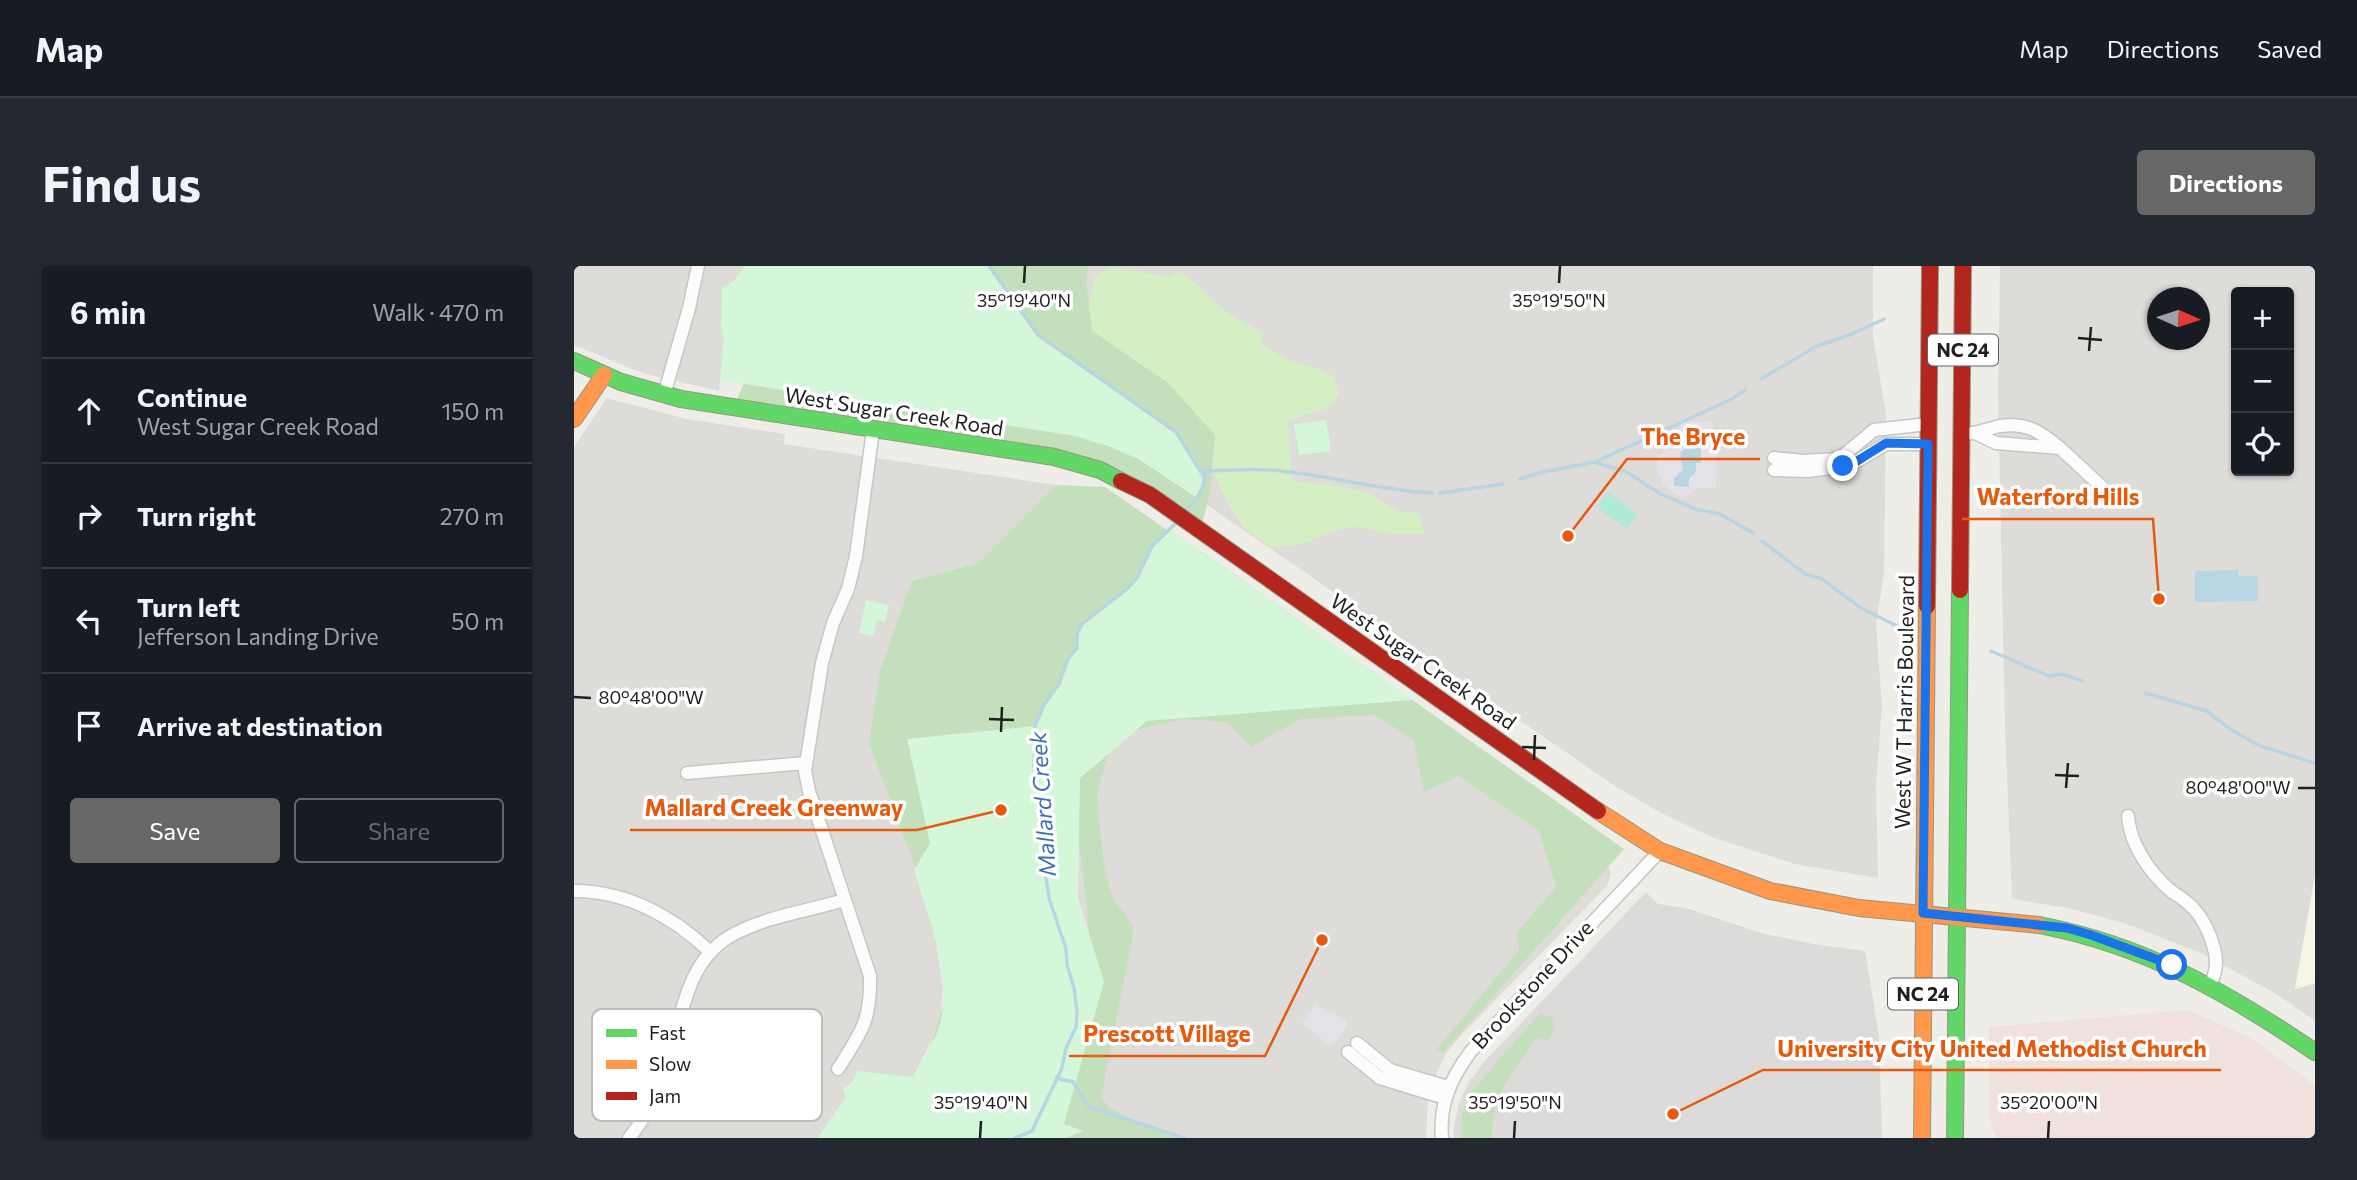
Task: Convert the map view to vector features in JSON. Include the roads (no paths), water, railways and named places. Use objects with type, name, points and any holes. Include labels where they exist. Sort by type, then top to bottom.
[{"type":"main road","name":"West W T Harris Boulevard","points":[[1922,1138],[1930,266]]},
{"type":"main road","name":"NC 24","points":[[1955,1138],[1956,916],[1969,434],[1963,266]]},
{"type":"main road","name":"West Sugar Creek Road","points":[[574,362],[664,395],[723,407],[1070,461],[1108,473],[1150,495],[1597,810],[1660,851],[1770,891],[1828,903],[2067,928],[2144,954],[2211,985],[2258,1012],[2315,1052]]},
{"type":"main road","points":[[574,419],[604,375]]},
{"type":"street","points":[[664,395],[686,321],[698,266]]},
{"type":"street","points":[[1928,424],[1874,430],[1839,459],[1774,464],[1808,471],[1854,463],[1886,443],[1928,444]]},
{"type":"street","points":[[1969,434],[2000,426],[2040,431],[2117,500]]},
{"type":"street","points":[[838,1069],[867,1019],[870,976],[809,791],[806,763],[822,663],[833,623],[848,589],[856,556],[873,430]]},
{"type":"street","points":[[1969,434],[1996,443],[2060,448]]},
{"type":"street","points":[[687,774],[806,763]]},
{"type":"street","points":[[2128,816],[2131,836],[2153,873],[2194,909],[2202,921],[2216,958],[2211,985]]},
{"type":"street","name":"Brookstone Drive","points":[[1442,1138],[1447,1092],[1471,1051],[1660,851]]},
{"type":"street","points":[[574,891],[594,891],[634,901],[673,922],[710,952]]},
{"type":"street","points":[[682,1009],[696,972],[710,952],[734,934],[758,923],[844,900]]},
{"type":"street","points":[[1353,1048],[1390,1070],[1447,1092]]},
{"type":"water","points":[[1692,439],[1701,439],[1701,463],[1696,463],[1696,472],[1689,478],[1689,487],[1674,486],[1674,478],[1683,470],[1681,452],[1692,446]]},
{"type":"water","points":[[2238,570],[2238,576],[2257,576],[2258,601],[2195,602],[2195,571]]},
{"type":"waterway","name":"Mallard Creek","points":[[989,266],[1038,335],[1176,432],[1204,477]]},
{"type":"waterway","points":[[1761,379],[1817,346],[1884,319]]},
{"type":"waterway","points":[[1519,479],[1595,462],[1732,399],[1745,390]]},
{"type":"waterway","points":[[1597,463],[1625,471],[1661,494],[1698,510],[1720,514],[1753,533]]},
{"type":"waterway","points":[[1184,514],[1202,489],[1204,471],[1270,470],[1432,493]]},
{"type":"waterway","points":[[1440,493],[1503,484]]},
{"type":"waterway","name":"Mallard Creek","points":[[1015,1138],[1032,1131],[1062,1068],[1066,1048],[1076,1027],[1077,1012],[1066,949],[1049,898],[1044,864],[1034,766],[1035,726],[1044,705],[1059,684],[1068,659],[1077,648],[1077,634],[1082,624],[1128,588],[1137,578],[1152,546],[1177,522]]},
{"type":"waterway","points":[[1762,541],[1805,574],[1822,579],[1861,608],[1897,626]]},
{"type":"waterway","points":[[1991,651],[2049,676],[2062,674],[2082,681]]},
{"type":"waterway","points":[[2145,693],[2207,711],[2230,729],[2260,746],[2315,763]]},
{"type":"waterway","points":[[1056,1078],[1073,1082],[1089,1107],[1184,1138]]},
{"type":"place","name":"The Bryce","points":[[1568,536]]},
{"type":"place","name":"Waterford Hills","points":[[2159,599]]},
{"type":"place","name":"Mallard Creek Greenway","points":[[1001,810]]},
{"type":"place","name":"Prescott Village","points":[[1322,940]]},
{"type":"place","name":"University City United Methodist Church","points":[[1673,1114]]}]
